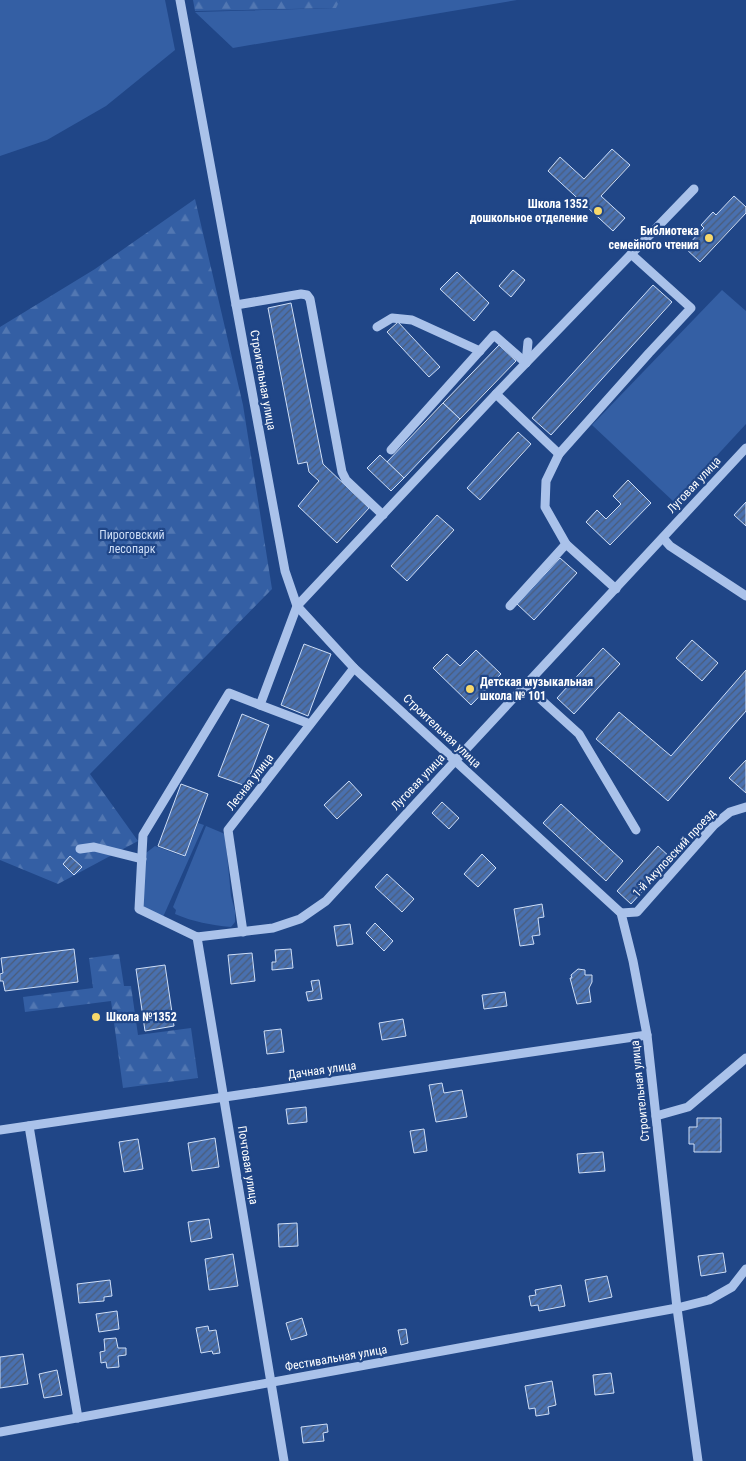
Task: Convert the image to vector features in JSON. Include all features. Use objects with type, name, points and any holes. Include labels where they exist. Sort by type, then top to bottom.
[{"type":"street","name":"Строительная улица","points":[[180,0],[285,571],[297,606],[354,668],[621,913],[633,962],[647,1035],[677,1308],[698,1461]]},
{"type":"street","points":[[260,705],[297,606],[496,394],[694,189]]},
{"type":"street","points":[[616,589],[566,544],[545,507],[546,481],[559,454],[649,352],[691,308],[631,254]]},
{"type":"street","points":[[236,305],[301,294],[307,295],[310,299],[342,472],[346,480],[383,515]]},
{"type":"street","points":[[377,327],[392,318],[412,320],[480,350]]},
{"type":"street","points":[[391,450],[494,335],[526,363]]},
{"type":"street","points":[[526,363],[528,342]]},
{"type":"street","points":[[496,394],[559,454]]},
{"type":"street","name":"Луговая улица","points":[[197,937],[273,928],[300,919],[326,902],[746,448]]},
{"type":"street","points":[[663,538],[670,546],[746,596]]},
{"type":"street","points":[[510,606],[566,544]]},
{"type":"street","name":"Лесная улица","points":[[243,932],[228,830],[354,668]]},
{"type":"street","points":[[526,686],[579,734],[636,830]]},
{"type":"street","points":[[197,937],[139,909],[143,835],[229,693],[310,724]]},
{"type":"street","name":"1-й Акуловский проезд","points":[[621,913],[636,912],[714,826],[730,812],[746,807]]},
{"type":"street","points":[[80,849],[94,847],[142,859]]},
{"type":"street","name":"Почтовая улица","points":[[197,937],[284,1461]]},
{"type":"street","name":"Дачная улица","points":[[0,1130],[647,1035]]},
{"type":"street","points":[[656,1116],[688,1107],[746,1058]]},
{"type":"street","points":[[29,1126],[78,1418]]},
{"type":"street","name":"Фестивальная улица","points":[[0,1432],[677,1308],[709,1300],[732,1287],[746,1270]]},
{"type":"green space","points":[[0,0],[165,0],[175,50],[106,106],[47,140],[0,156]]},
{"type":"green space","points":[[193,0],[340,0],[336,8],[195,11]]},
{"type":"green space","points":[[340,0],[517,0],[233,48],[195,12],[335,8]]},
{"type":"green space","name":"Пироговский лесопарк","points":[[195,199],[243,405],[272,589],[90,774],[138,841],[58,884],[0,860],[0,327],[95,269]]},
{"type":"green space","points":[[722,290],[746,311],[746,424],[674,502],[592,425]]},
{"type":"green space","points":[[198,823],[204,825],[163,917],[142,907],[146,853],[155,846],[185,857]]},
{"type":"green space","points":[[206,826],[225,834],[231,896],[235,911],[235,922],[231,927],[189,919],[175,914],[176,910],[173,907]]},
{"type":"green space","points":[[119,954],[124,986],[131,986],[138,1035],[191,1028],[198,1078],[123,1088],[111,1001],[25,1012],[23,997],[93,988],[89,958]]},
{"type":"building","points":[[612,149],[630,165],[601,196],[625,218],[613,231],[548,171],[560,157],[584,179]]},
{"type":"building","name":"Библиотека семейного чтения","points":[[734,196],[746,207],[746,213],[700,262],[685,248],[704,228],[701,225],[713,212],[716,215]]},
{"type":"building","points":[[513,270],[525,280],[511,297],[499,286]]},
{"type":"building","points":[[457,272],[489,303],[474,321],[440,289]]},
{"type":"building","points":[[653,285],[672,302],[551,435],[532,418]]},
{"type":"building","points":[[291,303],[323,464],[369,508],[337,543],[298,506],[319,481],[309,472],[307,462],[298,464],[268,308]]},
{"type":"building","points":[[398,322],[440,367],[429,377],[387,332]]},
{"type":"building","points":[[499,345],[516,361],[460,419],[443,403]]},
{"type":"building","points":[[443,403],[460,419],[404,478],[387,462]]},
{"type":"building","points":[[518,432],[531,444],[480,500],[467,488]]},
{"type":"building","points":[[380,455],[404,478],[391,491],[367,468]]},
{"type":"building","points":[[628,480],[651,503],[610,545],[586,522],[597,510],[606,519],[621,504],[613,496]]},
{"type":"building","points":[[746,502],[746,526],[734,515]]},
{"type":"building","points":[[437,515],[454,530],[407,581],[391,566]]},
{"type":"building","points":[[560,558],[577,573],[534,620],[517,604]]},
{"type":"building","points":[[692,640],[718,663],[702,681],[676,658]]},
{"type":"building","points":[[304,644],[331,654],[308,716],[281,705]]},
{"type":"building","points":[[603,648],[620,664],[574,714],[557,698]]},
{"type":"building","name":"Детская музыкальная школа № 101","points":[[476,650],[501,674],[471,705],[433,668],[447,654],[460,666]]},
{"type":"building","points":[[746,670],[746,711],[668,801],[596,739],[619,712],[671,756]]},
{"type":"building","points":[[242,714],[269,725],[246,786],[218,776]]},
{"type":"building","points":[[746,760],[746,793],[729,778]]},
{"type":"building","points":[[349,781],[362,795],[337,819],[324,805]]},
{"type":"building","points":[[181,784],[208,794],[185,856],[158,846]]},
{"type":"building","points":[[442,802],[459,818],[449,829],[432,813]]},
{"type":"building","points":[[561,804],[623,861],[606,881],[543,823]]},
{"type":"building","points":[[658,846],[672,859],[631,904],[617,891]]},
{"type":"building","points":[[482,854],[496,868],[478,887],[464,874]]},
{"type":"building","points":[[70,856],[82,867],[74,875],[63,864]]},
{"type":"building","points":[[387,874],[414,899],[402,912],[375,887]]},
{"type":"building","points":[[542,904],[544,917],[538,918],[540,935],[532,936],[534,944],[520,946],[514,909]]},
{"type":"building","points":[[375,923],[393,941],[384,951],[366,933]]},
{"type":"building","points":[[350,924],[353,944],[337,946],[334,926]]},
{"type":"building","points":[[74,949],[78,982],[5,991],[3,981],[0,981],[0,974],[3,973],[1,958]]},
{"type":"building","points":[[291,949],[293,968],[272,970],[272,962],[276,962],[275,950]]},
{"type":"building","points":[[252,953],[255,981],[231,984],[228,955]]},
{"type":"building","points":[[165,965],[174,1026],[145,1031],[136,969]]},
{"type":"building","points":[[578,969],[585,970],[585,975],[592,975],[592,982],[589,988],[591,1002],[577,1004],[570,978]]},
{"type":"building","points":[[319,980],[322,999],[308,1001],[306,992],[313,991],[311,981]]},
{"type":"building","points":[[505,992],[507,1006],[484,1009],[482,995]]},
{"type":"building","points":[[403,1019],[406,1036],[382,1040],[379,1023]]},
{"type":"building","points":[[281,1029],[284,1052],[267,1054],[264,1031]]},
{"type":"building","points":[[442,1083],[444,1093],[462,1090],[467,1117],[436,1122],[429,1085]]},
{"type":"building","points":[[306,1107],[307,1122],[288,1124],[286,1109]]},
{"type":"building","points":[[697,1118],[721,1118],[721,1152],[694,1152],[694,1144],[689,1144],[689,1127],[697,1127]]},
{"type":"building","points":[[424,1129],[427,1151],[414,1153],[410,1131]]},
{"type":"building","points":[[215,1138],[219,1167],[192,1171],[188,1143]]},
{"type":"building","points":[[138,1139],[143,1169],[124,1172],[119,1142]]},
{"type":"building","points":[[603,1152],[605,1171],[579,1173],[577,1154]]},
{"type":"building","points":[[209,1219],[212,1238],[191,1242],[188,1222]]},
{"type":"building","points":[[297,1223],[298,1246],[279,1247],[278,1224]]},
{"type":"building","points":[[723,1253],[726,1272],[701,1276],[698,1256]]},
{"type":"building","points":[[233,1254],[238,1286],[209,1290],[205,1259]]},
{"type":"building","points":[[607,1276],[612,1297],[589,1302],[585,1280]]},
{"type":"building","points":[[110,1280],[112,1296],[104,1297],[104,1301],[79,1303],[77,1284]]},
{"type":"building","points":[[561,1285],[565,1306],[539,1311],[538,1305],[531,1306],[529,1296],[536,1295],[535,1290]]},
{"type":"building","points":[[117,1311],[119,1329],[99,1332],[96,1314]]},
{"type":"building","points":[[302,1318],[307,1335],[291,1340],[286,1323]]},
{"type":"building","points":[[208,1326],[209,1331],[216,1330],[220,1353],[213,1354],[212,1351],[201,1353],[196,1328]]},
{"type":"building","points":[[406,1329],[408,1343],[401,1345],[398,1330]]},
{"type":"building","points":[[116,1338],[118,1348],[126,1348],[126,1355],[118,1356],[119,1367],[107,1368],[106,1362],[101,1363],[100,1352],[105,1351],[104,1339]]},
{"type":"building","points":[[23,1354],[28,1384],[0,1388],[0,1357]]},
{"type":"building","points":[[57,1370],[62,1395],[44,1398],[39,1374]]},
{"type":"building","points":[[611,1373],[614,1393],[595,1395],[593,1375]]},
{"type":"building","points":[[552,1381],[556,1405],[548,1407],[549,1414],[536,1416],[535,1408],[529,1409],[525,1386]]},
{"type":"building","points":[[327,1424],[328,1432],[323,1433],[324,1441],[303,1443],[301,1427]]},
{"type":"place","name":"Школа 1352 дошкольное отделение","points":[[598,211]]},
{"type":"place","name":"Библиотека семейного чтения","points":[[709,238]]},
{"type":"place","name":"Детская музыкальная школа № 101","points":[[470,689]]},
{"type":"place","name":"Школа №1352","points":[[96,1017]]}]
